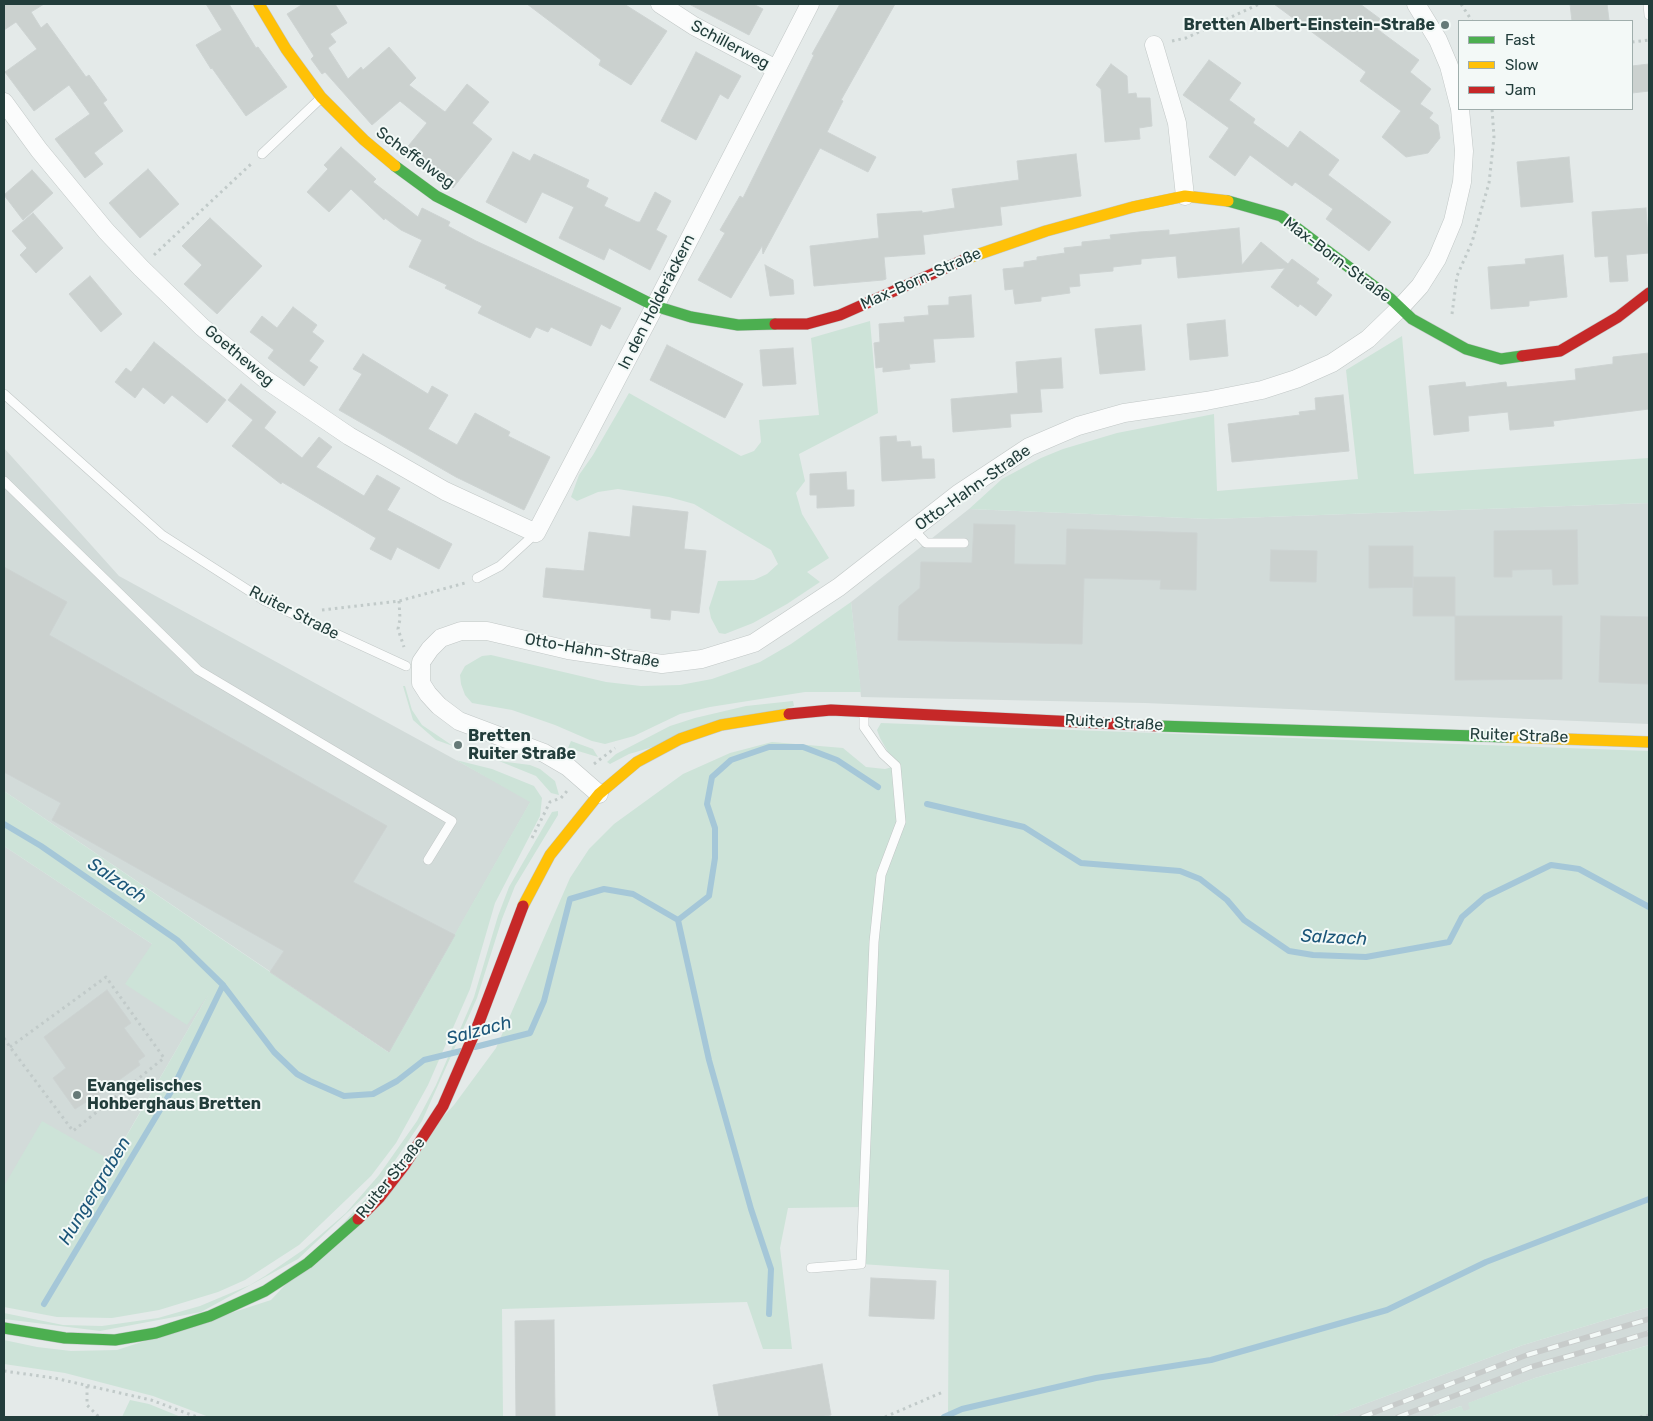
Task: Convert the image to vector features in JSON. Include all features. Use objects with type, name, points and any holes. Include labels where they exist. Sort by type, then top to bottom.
[{"type":"street","name":"Scheffelweg","points":[[259,4],[286,49],[321,97],[364,140],[401,171],[436,196],[655,306]]},
{"type":"street","name":"Schillerweg","points":[[660,4],[694,26],[776,69]]},
{"type":"street","name":"In den Holderäckern","points":[[536,533],[810,4]]},
{"type":"street","name":"Otto-Hahn-Straße","points":[[1416,4],[1438,40],[1449,66],[1458,100]]},
{"type":"street","points":[[1154,45],[1177,123],[1185,196]]},
{"type":"street","name":"Goetheweg","points":[[4,102],[39,150],[106,231],[202,327],[286,395],[349,436],[445,491],[536,533]]},
{"type":"street","name":"Otto-Hahn-Straße","points":[[413,668],[421,662],[441,638],[473,630],[486,630],[568,650],[645,663],[682,663],[754,643],[839,587],[958,494],[1028,447],[1078,426],[1124,413],[1215,400],[1262,390],[1296,380],[1332,363],[1368,339],[1399,309],[1420,286],[1437,259],[1453,221],[1462,182],[1464,151],[1460,110]]},
{"type":"street","name":"Max-Born-Straße","points":[[655,306],[691,316],[738,325],[807,324],[840,315],[991,249],[1113,212],[1185,196],[1231,201],[1281,216],[1391,299],[1399,309],[1412,319],[1456,344],[1501,359],[1560,351],[1618,317],[1649,294]]},
{"type":"street","points":[[413,668],[428,694],[459,721],[544,753],[568,767],[599,794]]},
{"type":"street","name":"Ruiter Straße","points":[[4,1328],[65,1338],[116,1340],[156,1333],[210,1316],[265,1291],[308,1263],[350,1227],[380,1197],[429,1131],[453,1084],[478,1025],[528,894],[550,855],[599,794],[638,762],[680,739],[721,725],[769,716],[831,710],[864,710],[1141,725],[1649,742]]},
{"type":"lane","points":[[1648,4],[1649,15]]},
{"type":"lane","points":[[262,154],[321,97]]},
{"type":"lane","name":"Ruiter Straße","points":[[4,394],[162,535],[264,601],[300,619],[413,668]]},
{"type":"lane","points":[[4,481],[198,670],[452,821],[428,860]]},
{"type":"lane","points":[[914,529],[926,543],[964,543]]},
{"type":"lane","name":"In den Holderäckern","points":[[477,578],[500,566],[536,533]]},
{"type":"lane","points":[[811,1268],[861,1264],[874,942],[881,875],[901,822],[896,766],[883,754],[864,728],[864,710]]},
{"type":"path","points":[[1154,45],[1186,38],[1259,4]]},
{"type":"path","points":[[1461,4],[1471,20]]},
{"type":"path","points":[[1633,42],[1649,40]]},
{"type":"path","points":[[1456,344],[1452,316],[1457,276],[1472,242],[1489,183],[1494,136],[1492,110]]},
{"type":"path","points":[[141,268],[262,154]]},
{"type":"path","points":[[300,619],[326,609],[399,601],[477,578]]},
{"type":"path","points":[[398,629],[400,618],[399,601]]},
{"type":"path","points":[[4,1038],[10,1047],[73,1131],[164,1058],[106,977],[10,1047]]},
{"type":"path","points":[[4,1371],[54,1378],[151,1400],[197,1417]]},
{"type":"path","points":[[87,1386],[87,1405],[99,1417]]},
{"type":"path","points":[[885,1417],[943,1392]]},
{"type":"path","points":[[1640,1417],[1649,1415]]},
{"type":"shaded area","points":[[4,448],[119,576],[531,801],[389,1052],[4,791]]},
{"type":"shaded area","points":[[1649,503],[1649,724],[1145,703],[861,697],[851,602],[969,509],[1211,519]]},
{"type":"shaded area","name":"Evangelisches Hohberghaus Bretten","points":[[4,846],[214,985],[35,1293],[4,1275]]},
{"type":"shaded area","points":[[1649,1307],[1649,1345],[1535,1378],[1469,1403],[1471,1409],[1463,1412],[1461,1406],[1430,1417],[1330,1417],[1523,1345]]},
{"type":"green space","points":[[870,321],[878,413],[799,454],[805,481],[796,493],[802,514],[829,558],[807,572],[820,582],[787,604],[753,623],[725,634],[719,633],[711,618],[709,608],[718,581],[754,580],[767,574],[778,564],[771,550],[694,504],[669,497],[618,489],[598,492],[577,501],[571,497],[579,475],[593,455],[629,393],[741,456],[754,451],[761,442],[759,420],[819,415],[811,338]]},
{"type":"green space","points":[[1402,336],[1414,474],[1649,458],[1649,503],[1211,519],[969,509],[1002,479],[1041,458],[1063,449],[1117,433],[1214,414],[1217,491],[1358,479],[1346,370]]},
{"type":"green space","points":[[851,602],[861,692],[805,692],[710,707],[680,714],[634,736],[605,744],[592,741],[555,725],[512,710],[472,703],[465,695],[461,684],[460,675],[465,666],[482,656],[491,655],[606,682],[641,686],[680,685],[712,679],[760,662],[791,644]]},
{"type":"green space","points":[[403,686],[405,686],[412,710],[422,725],[453,746],[436,740],[413,720]]},
{"type":"green space","points":[[793,701],[794,706],[629,754],[610,764],[607,762],[616,754],[670,726],[746,706]]},
{"type":"green space","points":[[881,723],[1649,751],[1649,1307],[1523,1345],[1330,1417],[943,1417],[948,1415],[949,1270],[861,1264],[864,1207],[788,1208],[780,1248],[792,1349],[763,1349],[747,1302],[502,1309],[503,1417],[209,1417],[153,1396],[65,1373],[4,1364],[4,1340],[37,1347],[71,1351],[117,1350],[271,1300],[454,1105],[496,1048],[570,878],[589,849],[614,824],[683,774],[730,753],[772,742],[843,748],[866,767],[885,769],[896,766],[877,730]]},
{"type":"green space","points":[[571,741],[593,749],[598,757],[568,748]]},
{"type":"green space","points":[[456,760],[492,769],[534,786],[542,798],[540,816],[495,903],[470,989],[428,1085],[396,1143],[371,1176],[299,1245],[245,1280],[218,1292],[159,1310],[112,1318],[57,1317],[4,1307],[4,1186],[42,1121],[112,1161],[208,995],[187,1025],[125,984],[152,944],[4,846],[4,791],[388,1052],[530,802]]},
{"type":"green space","points":[[499,761],[530,765],[540,769],[555,781],[559,795],[551,793],[536,776]]},
{"type":"green space","points":[[558,811],[558,815],[515,886],[502,919],[477,998],[422,1121],[381,1181],[298,1259],[201,1312],[100,1331],[4,1319],[4,1313],[63,1325],[102,1326],[158,1318],[200,1306],[250,1285],[265,1276],[303,1250],[346,1213],[379,1175],[417,1121],[436,1085],[474,997],[498,916],[509,887],[552,812]]},
{"type":"green space","points":[[1649,1345],[1649,1417],[1430,1417],[1461,1406],[1464,1411],[1470,1409],[1468,1403],[1535,1378]]},
{"type":"green space","points":[[130,1400],[149,1404],[181,1417],[122,1417]]},
{"type":"building","points":[[4,4],[44,4],[31,12],[41,28],[47,23],[86,77],[89,75],[107,100],[103,103],[123,131],[94,153],[103,164],[85,178],[55,139],[90,114],[69,85],[34,111],[5,72],[37,49],[16,22],[4,30]]},
{"type":"building","points":[[206,4],[229,4],[256,48],[258,47],[287,87],[246,116],[211,69],[196,45],[222,30]]},
{"type":"building","points":[[303,4],[335,4],[347,23],[330,34],[336,42],[328,48],[348,79],[361,67],[363,70],[389,47],[416,78],[409,85],[445,112],[467,84],[489,102],[472,123],[492,139],[453,188],[405,150],[427,123],[400,101],[372,125],[325,72],[322,74],[311,59],[314,56],[287,14]]},
{"type":"building","points":[[527,4],[624,4],[667,31],[631,85],[599,65],[601,60]]},
{"type":"building","points":[[689,4],[753,4],[763,9],[749,35]]},
{"type":"building","points":[[840,4],[895,4],[841,100],[843,101],[827,132],[876,157],[868,172],[820,148],[763,254],[762,246],[731,298],[698,280],[725,233],[720,230],[740,196],[743,198],[814,55],[812,54]]},
{"type":"building","points":[[1274,4],[1360,4],[1383,21],[1377,29],[1419,60],[1410,72],[1431,89],[1420,104],[1433,113],[1429,118],[1438,125],[1440,138],[1428,153],[1406,157],[1382,137],[1401,111],[1360,81],[1366,72]]},
{"type":"building","points":[[1570,4],[1607,4],[1609,20],[1572,20]]},
{"type":"building","points":[[696,52],[741,76],[728,99],[720,94],[696,140],[661,121]]},
{"type":"building","points":[[1209,60],[1241,83],[1229,100],[1255,119],[1253,123],[1288,148],[1300,131],[1339,160],[1328,175],[1391,222],[1369,251],[1326,219],[1333,209],[1295,182],[1292,186],[1250,155],[1235,176],[1209,157],[1229,128],[1183,95]]},
{"type":"building","points":[[1111,64],[1127,76],[1128,94],[1136,93],[1137,98],[1150,98],[1152,126],[1139,128],[1140,139],[1105,142],[1101,89],[1096,85]]},
{"type":"building","points":[[1649,64],[1649,91],[1633,93],[1633,66]]},
{"type":"building","points":[[341,147],[376,179],[373,182],[418,217],[422,208],[450,222],[448,226],[476,241],[621,308],[610,329],[601,324],[591,346],[551,327],[548,332],[536,327],[530,338],[478,313],[482,306],[445,288],[447,285],[409,267],[422,240],[401,230],[385,218],[384,220],[351,189],[329,212],[307,192],[328,169],[324,165]]},
{"type":"building","points":[[513,152],[530,161],[534,154],[589,180],[586,187],[608,198],[604,206],[637,222],[640,222],[655,192],[671,201],[656,230],[667,236],[650,270],[609,248],[604,260],[559,238],[574,207],[542,192],[526,223],[486,202]]},
{"type":"building","points":[[1076,154],[1081,196],[1000,207],[1002,225],[923,235],[925,254],[884,257],[886,279],[814,286],[810,246],[879,238],[877,214],[922,211],[922,213],[955,208],[952,189],[1019,180],[1017,161]]},
{"type":"building","points":[[1569,157],[1573,202],[1521,207],[1517,162]]},
{"type":"building","points":[[148,169],[179,204],[140,238],[109,203]]},
{"type":"building","points":[[32,170],[53,193],[23,220],[4,195]]},
{"type":"building","points":[[1646,208],[1649,253],[1626,255],[1628,281],[1610,282],[1608,256],[1595,257],[1592,212]]},
{"type":"building","points":[[33,213],[63,248],[36,273],[20,255],[27,248],[12,231]]},
{"type":"building","points":[[210,218],[262,266],[217,314],[184,284],[202,265],[182,246]]},
{"type":"building","points":[[1239,228],[1242,265],[1261,242],[1288,264],[1292,259],[1319,279],[1316,283],[1332,295],[1316,316],[1300,304],[1298,307],[1271,287],[1285,268],[1178,278],[1176,256],[1141,259],[1141,264],[1113,267],[1113,271],[1079,274],[1080,286],[1069,287],[1070,293],[1041,297],[1041,301],[1015,304],[1013,289],[1005,290],[1003,269],[1024,267],[1024,262],[1037,260],[1037,257],[1065,253],[1064,248],[1082,246],[1082,242],[1111,239],[1110,235],[1139,232],[1169,230],[1169,235]]},
{"type":"building","points":[[1563,255],[1567,297],[1529,301],[1529,306],[1491,309],[1488,267],[1526,264],[1525,259]]},
{"type":"building","points":[[765,265],[793,280],[794,294],[770,296]]},
{"type":"building","points":[[90,276],[122,314],[101,332],[69,294]]},
{"type":"building","points":[[971,295],[974,337],[933,339],[935,362],[909,364],[910,369],[883,372],[883,367],[876,368],[874,343],[880,342],[879,324],[905,322],[904,317],[929,315],[928,306],[949,305],[949,297]]},
{"type":"building","points":[[293,307],[317,325],[312,332],[324,341],[309,361],[318,367],[304,386],[268,358],[274,350],[250,332],[262,316],[277,328]]},
{"type":"building","points":[[1225,320],[1228,356],[1190,360],[1187,324]]},
{"type":"building","points":[[1141,325],[1145,370],[1100,374],[1095,329]]},
{"type":"building","points":[[154,342],[226,400],[207,423],[172,395],[164,404],[143,387],[135,398],[115,382],[126,368],[131,372]]},
{"type":"building","points":[[667,345],[743,384],[725,418],[650,380]]},
{"type":"building","points":[[793,348],[796,384],[763,386],[760,350]]},
{"type":"building","points":[[1649,353],[1649,409],[1553,421],[1554,426],[1510,430],[1508,412],[1468,416],[1469,431],[1434,435],[1429,386],[1465,382],[1466,387],[1506,382],[1507,387],[1576,380],[1575,369],[1613,364],[1613,357]]},
{"type":"building","points":[[363,354],[428,394],[432,386],[448,395],[428,429],[457,445],[475,413],[510,432],[508,436],[550,457],[524,510],[456,477],[339,410],[362,374],[353,369]]},
{"type":"building","points":[[1061,358],[1063,388],[1040,389],[1042,412],[1010,414],[1011,427],[953,432],[951,399],[1018,393],[1016,362]]},
{"type":"building","points":[[241,384],[276,412],[264,428],[302,458],[319,437],[332,447],[316,467],[364,496],[377,475],[400,488],[387,510],[452,544],[439,569],[397,547],[391,560],[370,549],[376,538],[282,482],[281,484],[232,446],[253,420],[228,400]]},
{"type":"building","points":[[1343,395],[1349,451],[1232,462],[1228,424],[1300,415],[1299,412],[1316,410],[1315,398]]},
{"type":"building","points":[[896,436],[897,442],[910,441],[911,447],[921,446],[922,459],[934,459],[935,478],[882,481],[880,437]]},
{"type":"building","points":[[846,472],[847,490],[854,490],[854,506],[817,508],[817,495],[810,495],[810,474]]},
{"type":"building","points":[[633,506],[688,512],[684,549],[706,551],[699,613],[671,610],[670,620],[651,618],[651,609],[543,597],[546,568],[584,571],[589,532],[630,537]]},
{"type":"building","points":[[974,524],[1015,525],[1014,564],[1066,565],[1067,529],[1197,533],[1196,590],[1160,589],[1161,580],[1084,578],[1082,644],[898,640],[899,606],[920,588],[921,562],[972,563]]},
{"type":"building","points":[[1577,530],[1578,584],[1553,585],[1552,569],[1512,570],[1512,577],[1494,577],[1494,531]]},
{"type":"building","points":[[1369,546],[1413,546],[1413,587],[1369,588]]},
{"type":"building","points":[[1271,550],[1317,551],[1316,582],[1270,581]]},
{"type":"building","points":[[4,567],[67,602],[49,635],[387,826],[353,882],[455,935],[389,1052],[270,972],[284,951],[52,820],[61,803],[4,772]]},
{"type":"building","points":[[1413,577],[1455,577],[1455,616],[1413,616]]},
{"type":"building","points":[[1455,616],[1562,616],[1562,679],[1455,680]]},
{"type":"building","points":[[1601,616],[1649,617],[1649,684],[1599,682]]},
{"type":"building","points":[[107,990],[131,1023],[124,1028],[145,1056],[138,1061],[140,1065],[87,1103],[75,1109],[53,1078],[66,1068],[44,1037]]},
{"type":"building","points":[[871,1278],[936,1281],[934,1319],[869,1316]]},
{"type":"building","points":[[554,1320],[555,1417],[516,1417],[515,1321]]},
{"type":"building","points":[[822,1364],[831,1415],[818,1417],[719,1417],[713,1385]]},
{"type":"waterway","name":"Salzach","points":[[475,1047],[530,1033],[544,1001],[570,899],[604,889],[633,894],[678,920],[709,896],[715,858],[715,828],[707,804],[712,777],[731,760],[769,747],[803,747],[837,760],[878,787]]},
{"type":"waterway","name":"Salzach","points":[[927,804],[1024,827],[1081,863],[1180,871],[1200,879],[1227,900],[1244,920],[1289,951],[1313,955],[1366,957],[1449,942],[1462,917],[1485,897],[1551,865],[1579,869],[1649,907]]},
{"type":"waterway","name":"Salzach","points":[[4,824],[41,846],[177,940],[223,985],[274,1052],[297,1074],[310,1081],[344,1096],[373,1094],[397,1081],[424,1060],[461,1051]]},
{"type":"waterway","points":[[678,920],[709,1060],[751,1209],[771,1269],[769,1314]]},
{"type":"waterway","name":"Hungergraben","points":[[44,1304],[172,1090],[223,985]]},
{"type":"waterway","points":[[944,1417],[962,1409],[1096,1378],[1211,1360],[1387,1310],[1486,1262],[1649,1199]]},
{"type":"railway","points":[[1362,1417],[1527,1355],[1649,1319]]},
{"type":"railway","points":[[1398,1417],[1531,1367],[1649,1333]]},
{"type":"traffic: fast","points":[[395,166],[436,196],[655,306],[691,317],[738,325],[775,324]]},
{"type":"traffic: fast","points":[[1228,201],[1281,216],[1391,299],[1412,319],[1466,349],[1501,359],[1522,356]]},
{"type":"traffic: fast","points":[[1159,726],[1507,737]]},
{"type":"traffic: fast","points":[[4,1328],[65,1338],[115,1340],[156,1333],[210,1316],[265,1291],[308,1263],[358,1219]]},
{"type":"traffic: slow","points":[[259,4],[286,49],[321,97],[364,140],[395,166]]},
{"type":"traffic: slow","points":[[968,258],[1046,231],[1133,207],[1185,196],[1228,201]]},
{"type":"traffic: slow","points":[[523,906],[550,855],[599,794],[637,762],[680,739],[721,725],[789,714]]},
{"type":"traffic: slow","points":[[1507,737],[1649,742]]},
{"type":"traffic: jam","points":[[775,324],[807,324],[840,315],[968,258]]},
{"type":"traffic: jam","points":[[1522,356],[1560,351],[1618,317],[1649,293]]},
{"type":"traffic: jam","points":[[789,714],[831,710],[1159,726]]},
{"type":"traffic: jam","points":[[358,1219],[380,1197],[404,1166],[443,1106],[478,1025],[523,906]]},
{"type":"place","name":"Bretten Albert-Einstein-Straße","points":[[1445,25]]},
{"type":"place","name":"Bretten Ruiter Straße","points":[[458,745]]},
{"type":"place","name":"Evangelisches Hohberghaus Bretten","points":[[77,1095]]}]
